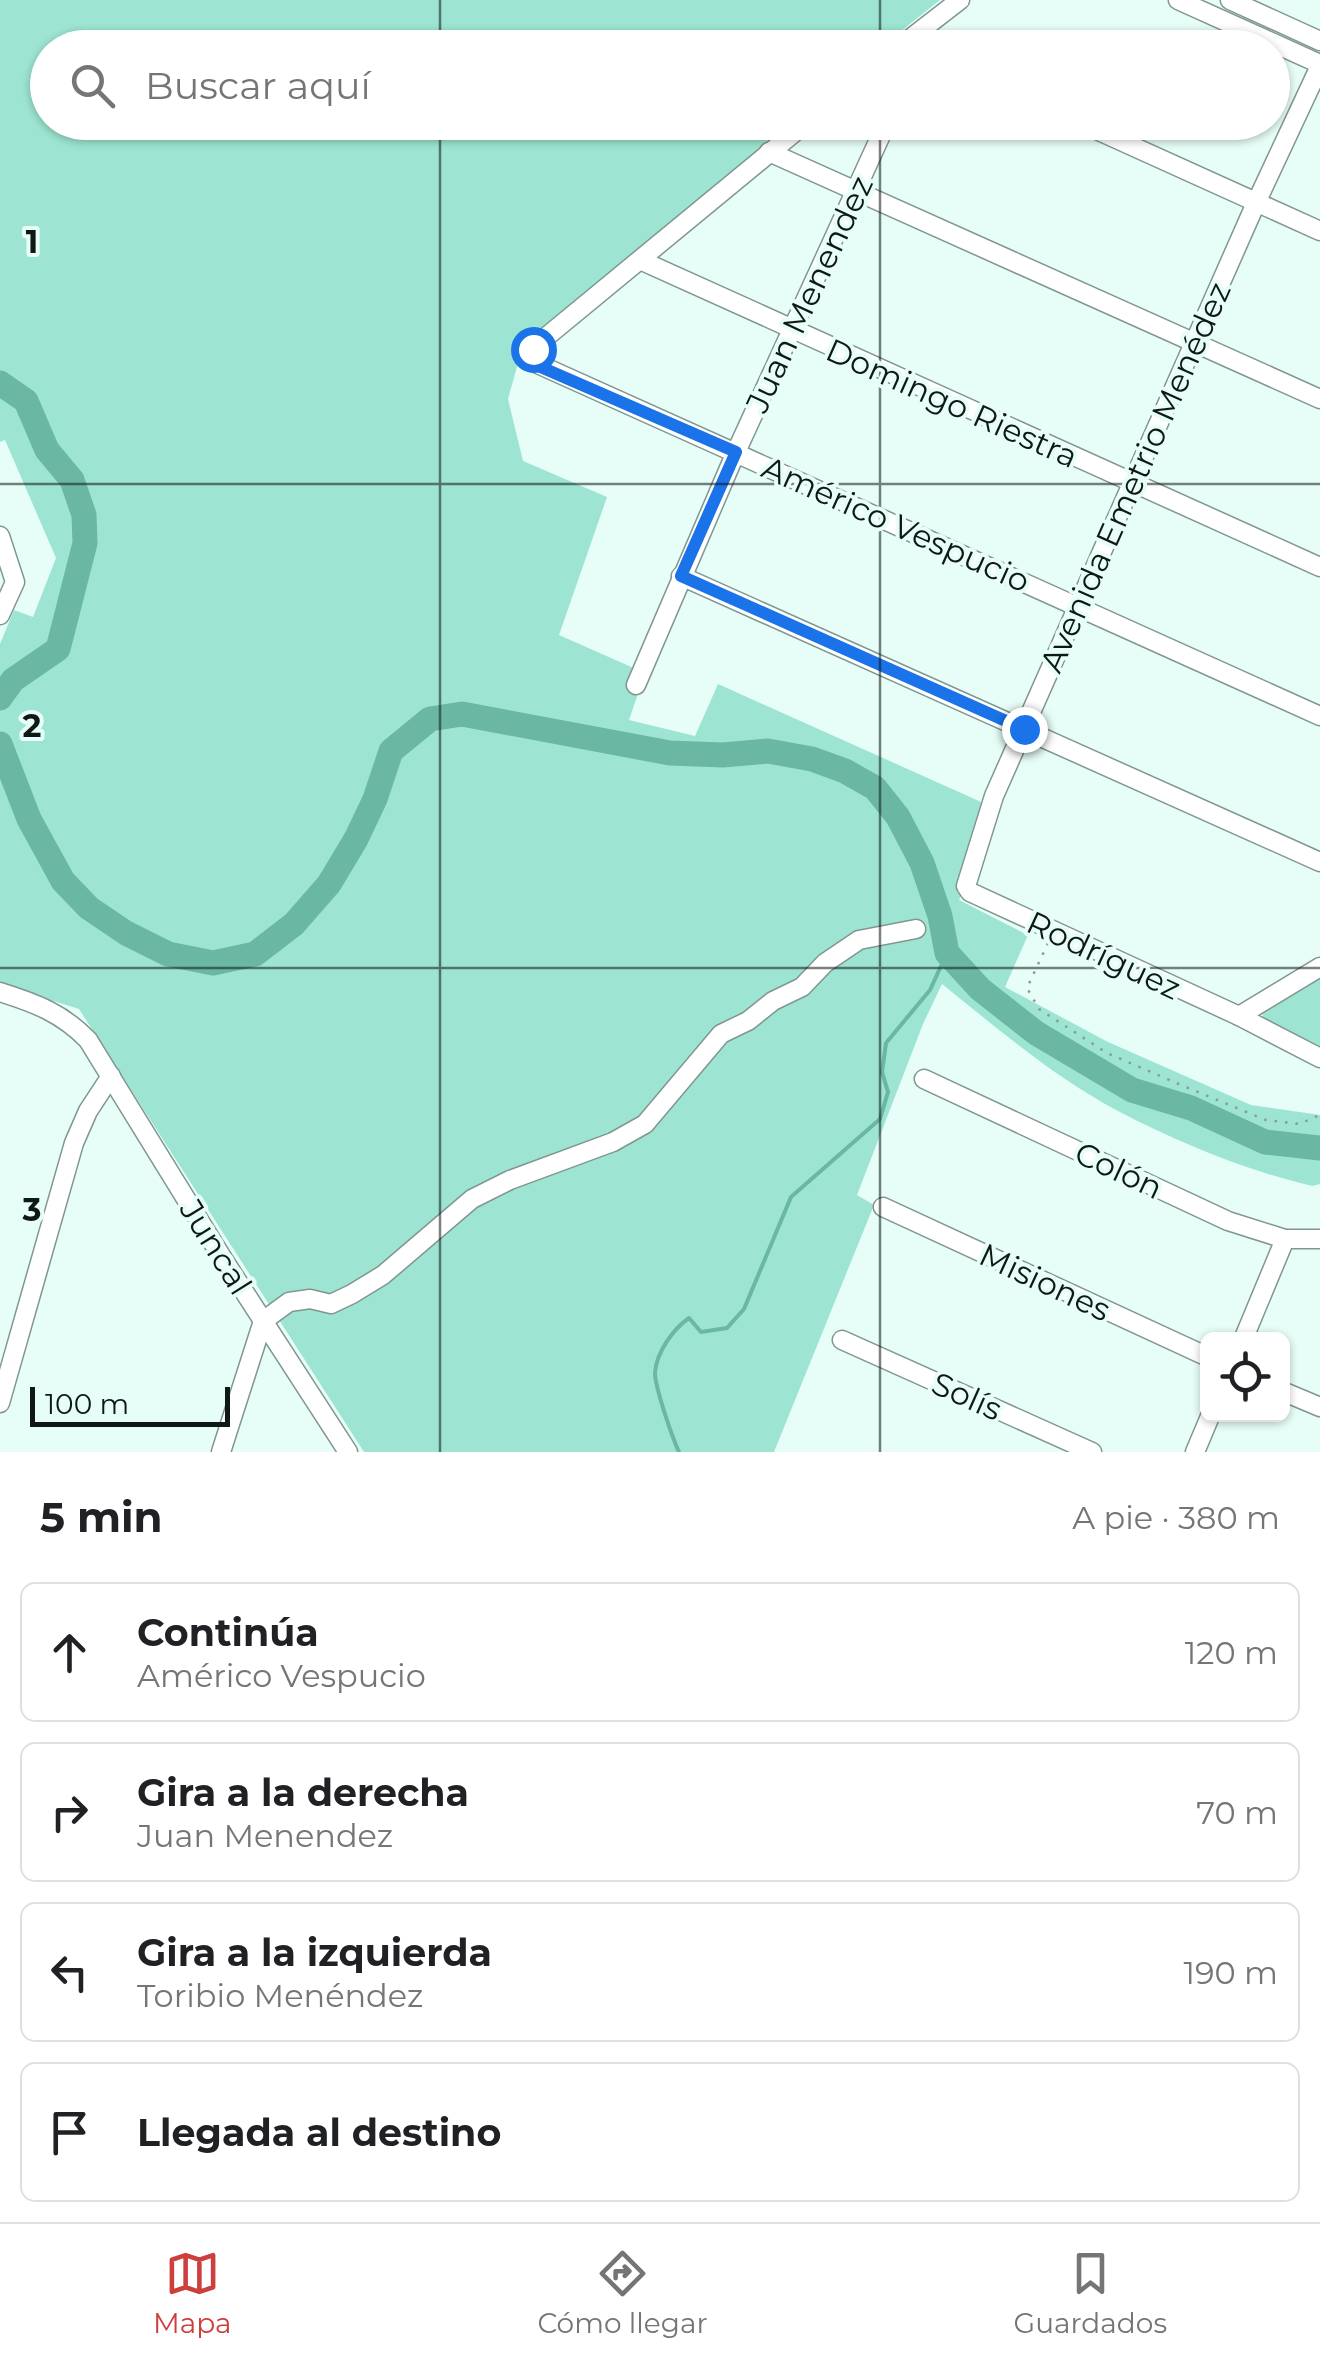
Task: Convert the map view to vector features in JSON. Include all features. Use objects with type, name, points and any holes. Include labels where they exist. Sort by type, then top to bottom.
[{"type":"street","points":[[923,30],[960,0]]},
{"type":"street","points":[[1178,0],[1244,30]]},
{"type":"street","points":[[1230,0],[1320,41]]},
{"type":"street","points":[[1290,51],[1320,65]]},
{"type":"street","name":"Avenida Emetrio Menédez","points":[[1290,130],[1320,65]]},
{"type":"street","points":[[640,260],[784,140]]},
{"type":"street","name":"Juan Menendez","points":[[636,685],[736,452],[879,140]]},
{"type":"street","points":[[1118,140],[1320,231]]},
{"type":"street","name":"Avenida Emetrio Menédez","points":[[970,892],[966,886],[994,796],[1285,140]]},
{"type":"street","points":[[768,152],[1320,399]]},
{"type":"street","name":"Domingo Riestra","points":[[640,260],[1320,568]]},
{"type":"street","name":"Américo Vespucio","points":[[640,260],[540,342],[530,356],[536,365],[1320,716]]},
{"type":"street","points":[[0,536],[15,582],[0,615]]},
{"type":"street","points":[[681,576],[1320,862]]},
{"type":"street","name":"Rodríguez","points":[[970,892],[1239,1016],[1320,1058]]},
{"type":"street","points":[[220,1452],[263,1321],[289,1302],[310,1299],[331,1304],[352,1294],[382,1275],[472,1199],[510,1180],[612,1142],[644,1124],[721,1034],[802,987],[825,963],[859,940],[916,929]]},
{"type":"street","points":[[1239,1016],[1320,967]]},
{"type":"street","name":"Juncal","points":[[0,992],[48,1008],[88,1040],[348,1452]]},
{"type":"street","points":[[0,1403],[74,1143],[111,1076]]},
{"type":"street","name":"Colón","points":[[924,1079],[1228,1221],[1285,1239],[1320,1240]]},
{"type":"street","name":"Misiones","points":[[883,1207],[1200,1353]]},
{"type":"street","points":[[1246,1332],[1285,1239]]},
{"type":"street","name":"Solís","points":[[842,1340],[1092,1452]]},
{"type":"street","points":[[1290,1394],[1320,1407]]},
{"type":"street","points":[[1195,1452],[1208,1422]]},
{"type":"path","points":[[1053,933],[1027,988],[1039,1009],[1107,1053],[1266,1120],[1299,1124],[1320,1115]]},
{"type":"green space","points":[[0,0],[940,0],[902,30],[30,30],[30,140],[769,140],[521,352],[508,399],[523,461],[607,497],[559,635],[645,673],[629,720],[695,736],[718,684],[999,810],[959,900],[1028,935],[1005,987],[1108,1042],[1251,1105],[1320,1115],[1320,1184],[1312,1186],[1237,1164],[1118,1111],[1049,1068],[942,984],[857,1195],[874,1205],[774,1452],[364,1452],[79,1009],[0,984],[0,644],[14,610],[33,617],[56,558],[5,440],[0,442]]},
{"type":"green space","points":[[1320,974],[1320,1049],[1263,1017],[1262,1007]]},
{"type":"waterway","points":[[0,383],[26,401],[47,450],[72,480],[84,515],[85,543],[58,649],[13,680],[0,698]]},
{"type":"waterway","points":[[0,744],[29,819],[63,881],[89,908],[168,954],[213,963],[255,954],[294,924],[329,884],[356,839],[391,751],[430,719],[462,714],[670,753],[723,755],[768,751],[812,759],[875,788],[898,817],[922,863],[940,916],[947,953],[980,989],[1036,1033],[1132,1090],[1191,1108],[1265,1142],[1320,1148]]},
{"type":"waterway","points":[[679,1452],[656,1380],[662,1350],[689,1318],[701,1332],[727,1328],[744,1309],[791,1197],[880,1119],[888,1092],[882,1072],[886,1043],[930,990],[947,953]]},
{"type":"route","points":[[533,349],[530,361],[536,365],[736,452],[681,576],[1024,729]]}]
